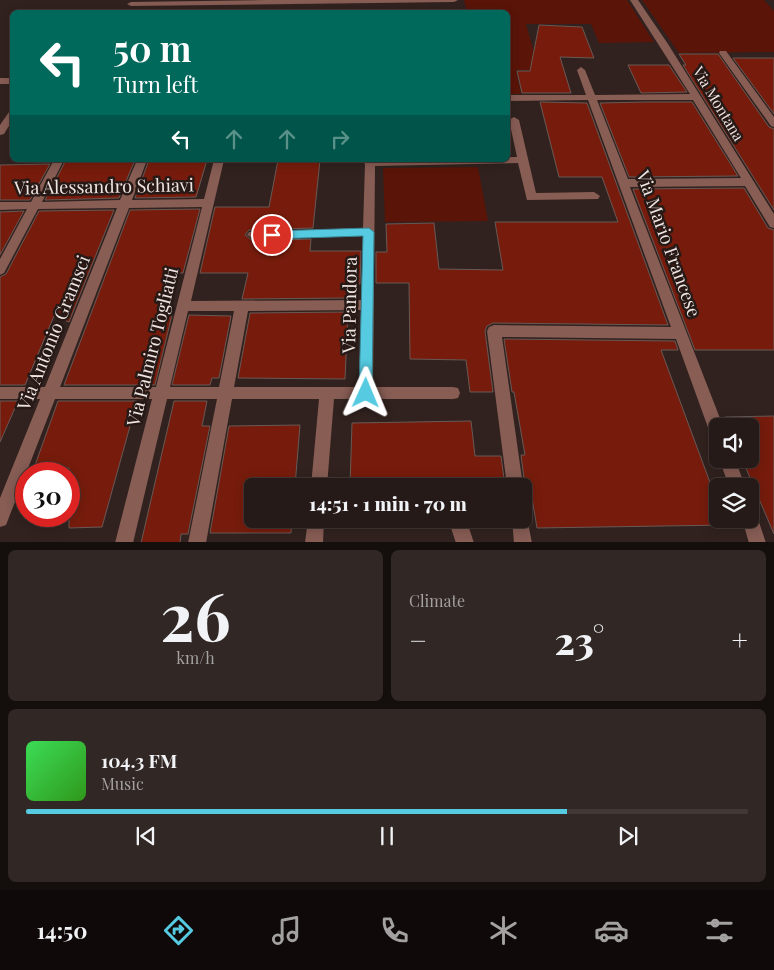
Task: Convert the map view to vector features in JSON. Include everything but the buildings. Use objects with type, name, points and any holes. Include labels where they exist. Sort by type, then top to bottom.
[{"type":"street","points":[[131,4],[205,1],[454,0]]},
{"type":"street","name":"Via Montana","points":[[634,0],[774,224]]},
{"type":"street","points":[[723,53],[774,124]]},
{"type":"street","name":"Via Mario Francese","points":[[581,70],[712,418]]},
{"type":"street","points":[[510,98],[696,97]]},
{"type":"street","points":[[0,132],[10,118]]},
{"type":"street","points":[[514,120],[531,196],[594,196]]},
{"type":"street","points":[[510,160],[523,160]]},
{"type":"street","points":[[0,270],[58,162]]},
{"type":"street","name":"Via Antonio Gramsci","points":[[0,519],[141,162]]},
{"type":"street","name":"Via Palmiro Togliatti","points":[[124,542],[218,162]]},
{"type":"street","name":"Via Pandora","points":[[366,393],[369,162]]},
{"type":"street","points":[[624,184],[748,182]]},
{"type":"street","name":"Via Alessandro Schiavi","points":[[0,206],[208,202]]},
{"type":"street","points":[[253,235],[369,232]]},
{"type":"street","points":[[182,306],[368,304]]},
{"type":"street","points":[[197,542],[242,306]]},
{"type":"street","points":[[514,478],[494,331],[680,333]]},
{"type":"street","points":[[0,393],[453,393]]},
{"type":"street","points":[[320,478],[327,393]]},
{"type":"street","points":[[314,542],[315,528]]},
{"type":"street","points":[[460,528],[464,542]]},
{"type":"street","points":[[521,528],[523,542]]},
{"type":"street","points":[[753,528],[758,542]]},
{"type":"shaded area","points":[[464,0],[627,0],[654,42],[599,43],[591,24],[526,24],[539,70],[516,70],[521,94],[510,94],[510,10],[466,10]]},
{"type":"shaded area","points":[[642,0],[764,0],[774,11],[774,52],[679,53]]},
{"type":"shaded area","points":[[478,167],[488,221],[385,222],[383,168]]},
{"type":"route","points":[[272,235],[369,232],[366,393]]}]
